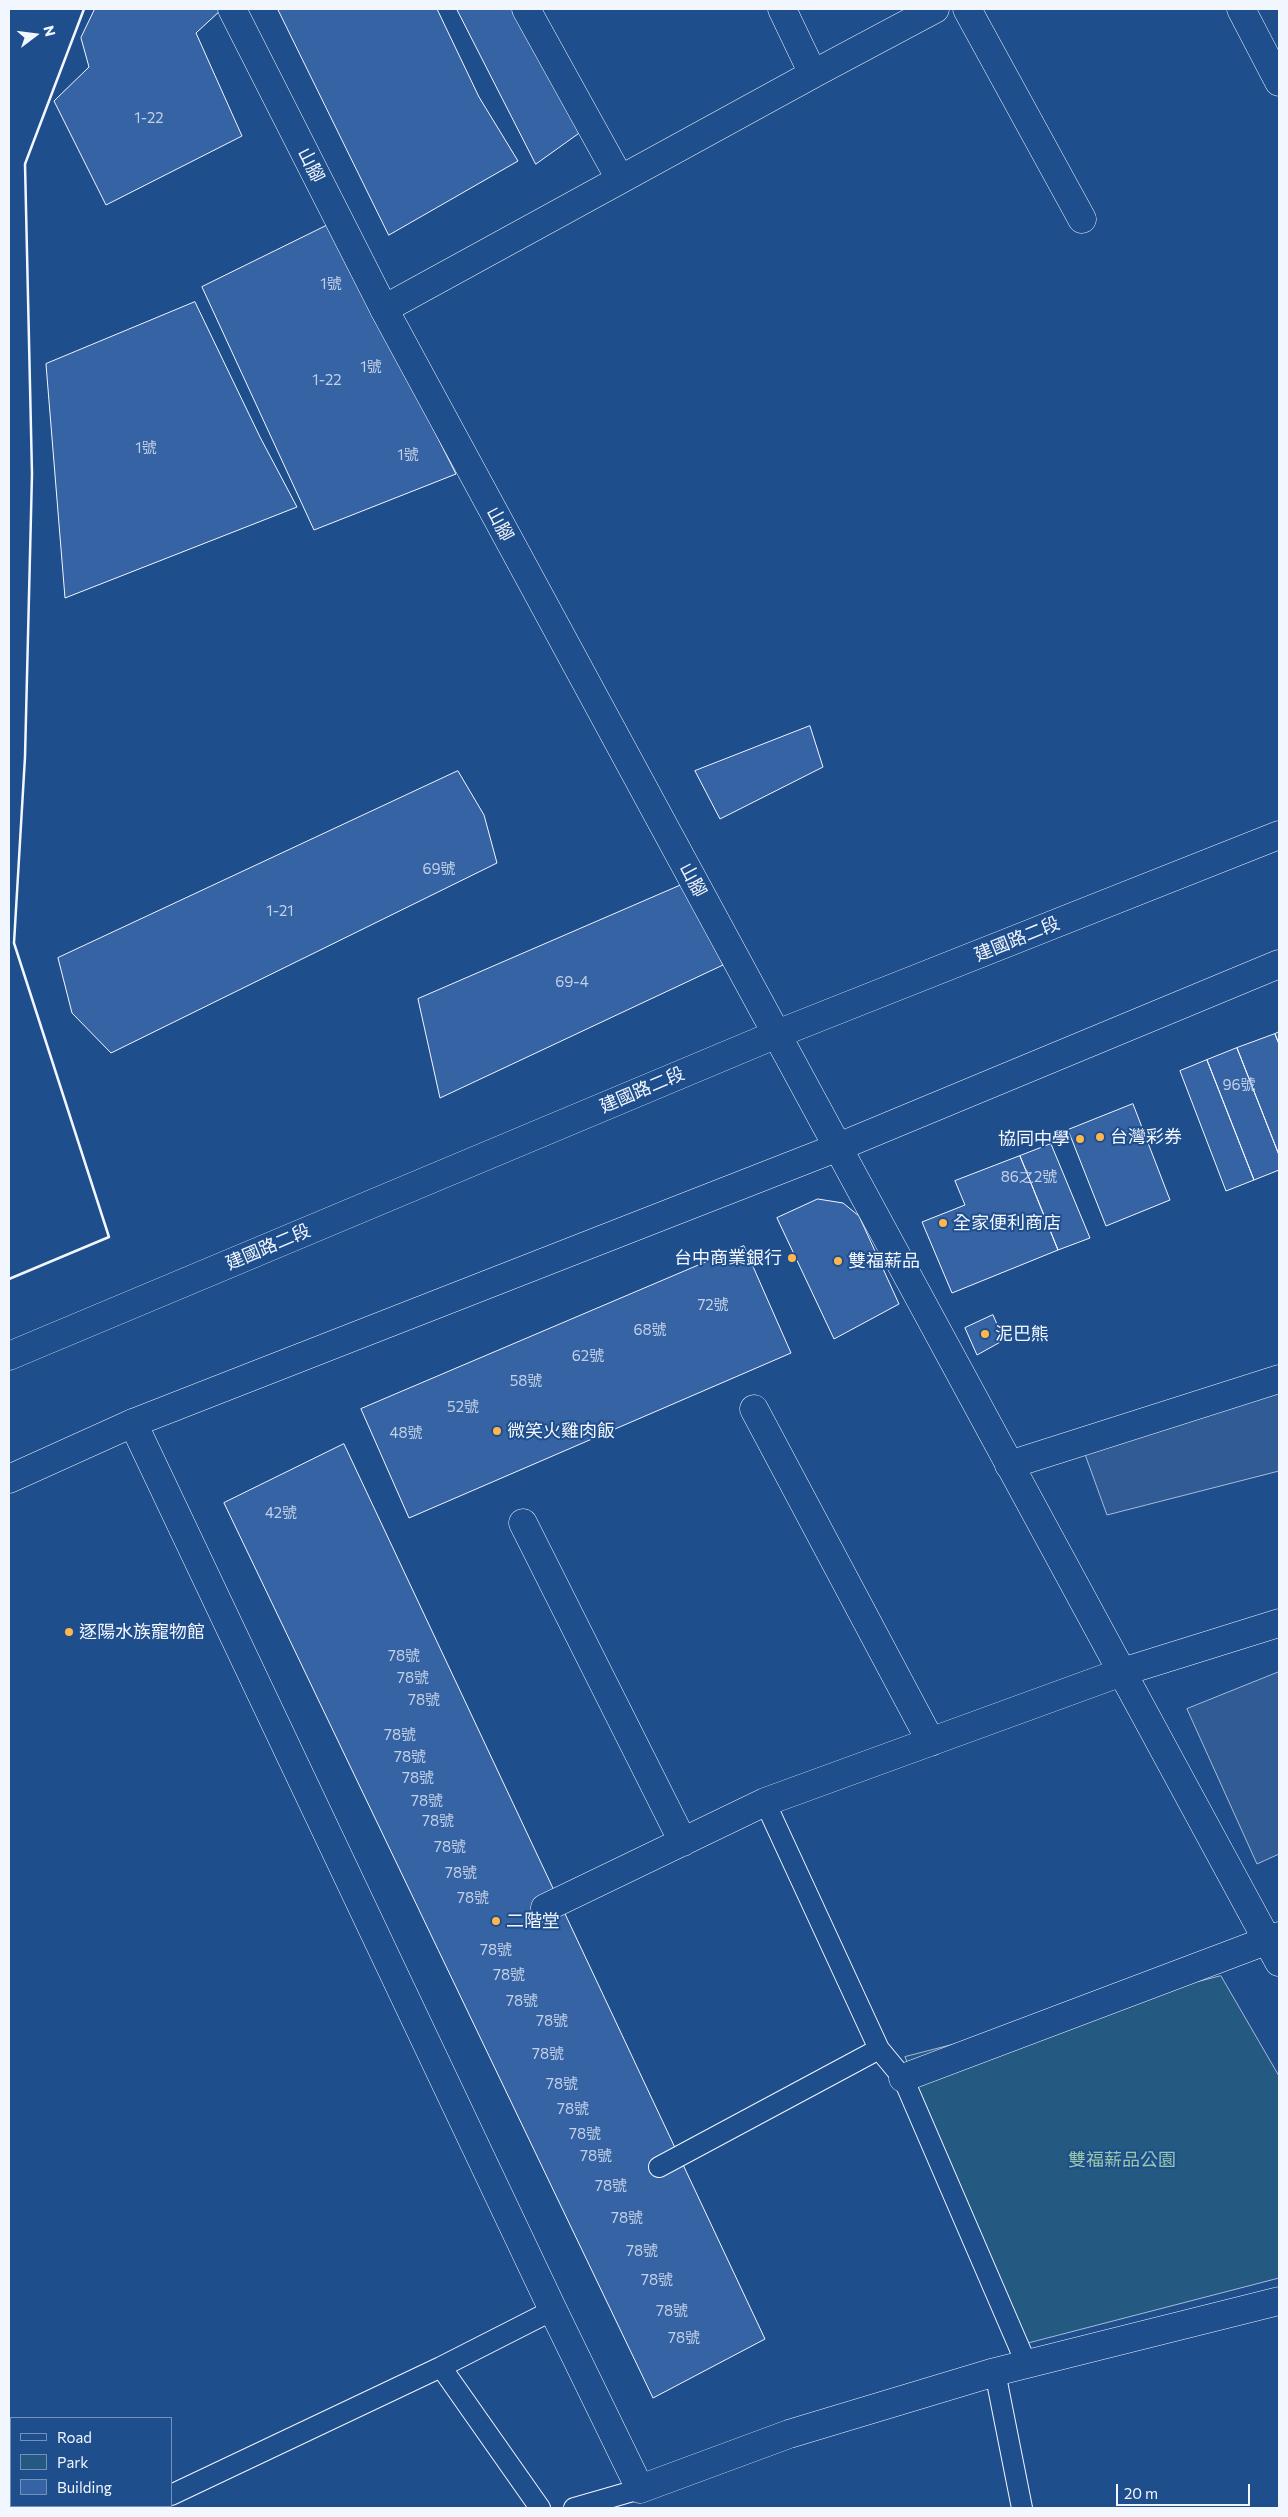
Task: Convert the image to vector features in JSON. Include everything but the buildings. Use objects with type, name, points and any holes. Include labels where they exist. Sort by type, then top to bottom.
[{"type":"street","name":"山腳","points":[[232,9],[384,309],[777,1034],[836,1148],[1122,1672],[1275,1946]]},
{"type":"street","points":[[526,9],[620,179]]},
{"type":"street","points":[[782,9],[813,74]]},
{"type":"street","points":[[384,309],[935,9]]},
{"type":"street","points":[[967,9],[1082,219]]},
{"type":"street","points":[[1241,9],[1279,82]]},
{"type":"street","name":"建國路二段","points":[[9,1356],[777,1034],[1279,835]]},
{"type":"street","points":[[9,1479],[133,1424],[836,1148],[1279,964]]},
{"type":"street","points":[[1009,1465],[1279,1380]]},
{"type":"street","points":[[754,1409],[931,1742]]},
{"type":"street","points":[[133,1424],[553,2310],[640,2489],[788,2434],[995,2372],[1279,2301]]},
{"type":"street","points":[[523,1523],[683,1842]]},
{"type":"street","points":[[545,1908],[765,1802],[1122,1672],[1279,1624]]},
{"type":"street","points":[[903,2078],[1275,1946]]},
{"type":"lane","points":[[765,1802],[879,2049],[903,2078],[1026,2363]]},
{"type":"lane","points":[[659,2167],[879,2049]]},
{"type":"lane","points":[[172,2495],[441,2367],[553,2310]]},
{"type":"lane","points":[[441,2367],[540,2508]]},
{"type":"lane","points":[[995,2372],[1022,2508]]},
{"type":"lane","points":[[574,2508],[640,2489]]},
{"type":"green space","name":"雙福薪品公園","points":[[1221,1976],[1279,2076],[1279,2278],[1028,2343],[905,2057]]},
{"type":"shaded area","points":[[1279,1384],[1279,1471],[1107,1515],[1082,1446]]},
{"type":"shaded area","points":[[1279,1672],[1279,1854],[1257,1864],[1187,1709]]},
{"type":"wall","points":[[9,1279],[109,1237],[14,943],[25,757],[32,474],[25,164],[84,9]]},
{"type":"place","name":"台灣彩券","points":[[1100,1137]]},
{"type":"place","name":"協同中學","points":[[1080,1139]]},
{"type":"place","name":"全家便利商店","points":[[943,1223]]},
{"type":"place","name":"台中商業銀行","points":[[792,1258]]},
{"type":"place","name":"雙福薪品","points":[[838,1261]]},
{"type":"place","name":"泥巴熊","points":[[985,1334]]},
{"type":"place","name":"微笑火雞肉飯","points":[[497,1431]]},
{"type":"place","name":"逐陽水族寵物館","points":[[69,1632]]},
{"type":"place","name":"二階堂","points":[[496,1921]]}]
